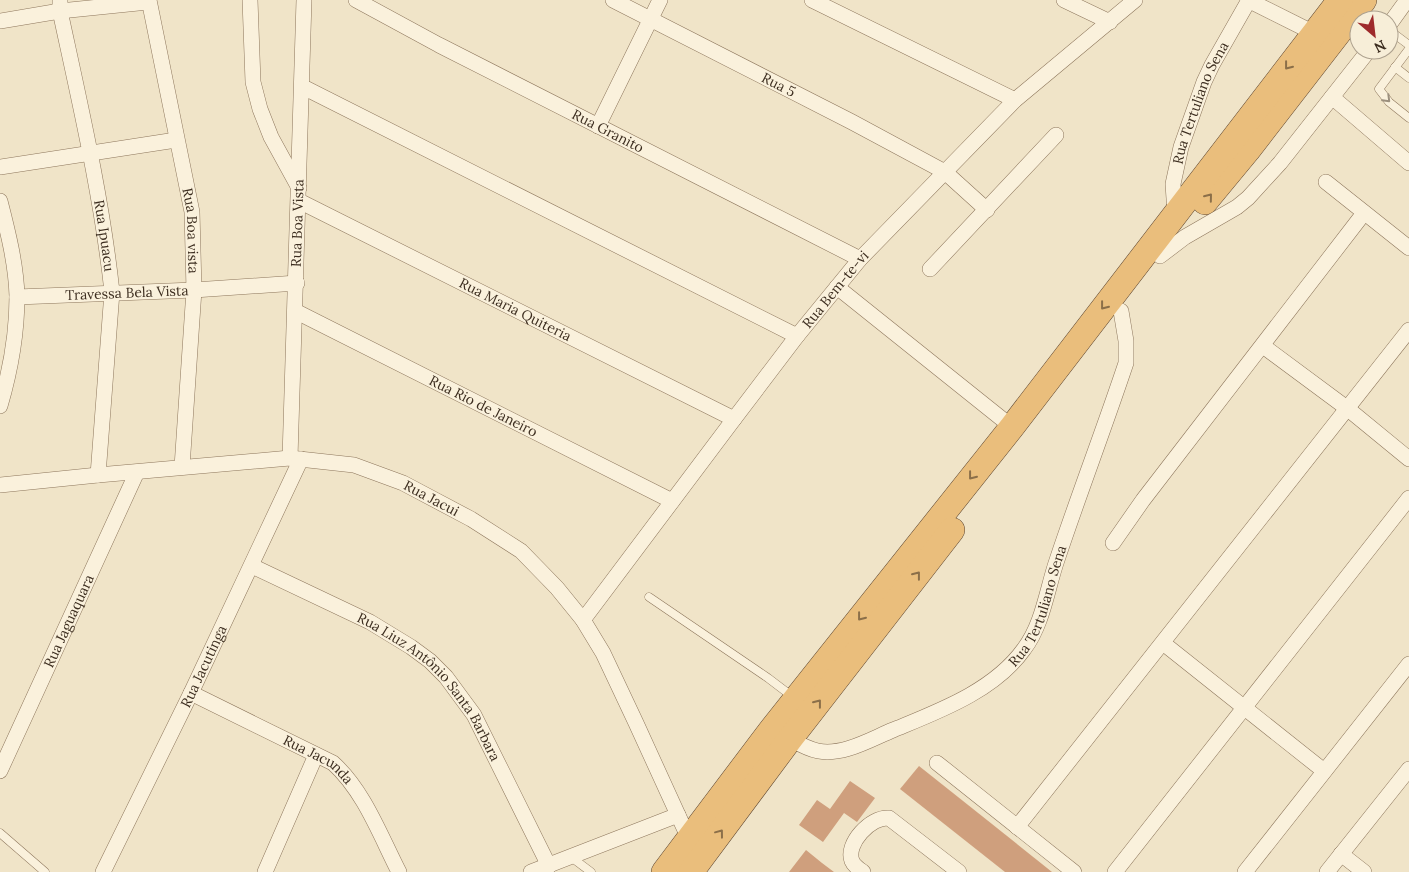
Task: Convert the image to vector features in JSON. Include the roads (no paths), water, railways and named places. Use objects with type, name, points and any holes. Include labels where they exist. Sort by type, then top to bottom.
[{"type":"highway","points":[[664,872],[796,699],[1012,427],[1340,0]]},
{"type":"highway","points":[[691,872],[790,739],[1121,311],[1160,256],[1248,150],[1364,0]]},
{"type":"street","name":"Rua Boa Vista","points":[[250,0],[253,82],[260,109],[271,138],[299,195],[295,311],[296,458]]},
{"type":"street","points":[[299,195],[304,0]]},
{"type":"street","name":"Rua Granito","points":[[356,0],[439,45],[860,259]]},
{"type":"street","name":"Rua 5","points":[[613,0],[852,122],[945,172],[987,210]]},
{"type":"street","points":[[598,126],[660,0]]},
{"type":"street","points":[[812,0],[1015,100]]},
{"type":"street","points":[[1064,0],[1110,22]]},
{"type":"street","name":"Rua Bem-te-vi","points":[[584,620],[797,336],[860,259],[1015,100],[1135,0]]},
{"type":"street","points":[[1249,0],[1314,33]]},
{"type":"street","name":"Rua Tertuliano Sena","points":[[1175,214],[1173,184],[1182,147],[1204,82],[1249,0]]},
{"type":"street","points":[[1399,12],[1408,0]]},
{"type":"street","points":[[0,21],[60,6],[148,1]]},
{"type":"street","name":"Rua Boa vista","points":[[148,1],[192,212],[194,290],[182,467]]},
{"type":"street","name":"Rua Ipuacu","points":[[60,6],[91,154],[112,292],[98,474]]},
{"type":"street","points":[[1160,256],[1185,237],[1237,207],[1280,163],[1361,60]]},
{"type":"street","points":[[303,87],[797,336]]},
{"type":"street","points":[[1332,98],[1407,157]]},
{"type":"street","points":[[930,268],[1056,135]]},
{"type":"street","points":[[0,167],[176,140]]},
{"type":"street","points":[[1326,182],[1409,248]]},
{"type":"street","name":"Rua Maria Quiteria","points":[[299,195],[734,419]]},
{"type":"street","points":[[0,201],[14,267],[17,297],[14,332],[0,406]]},
{"type":"street","points":[[1113,544],[1142,500],[1364,213]]},
{"type":"street","name":"Travessa Bela Vista","points":[[17,297],[194,290],[297,283]]},
{"type":"street","points":[[838,287],[1012,427]]},
{"type":"street","name":"Rua Rio de Janeiro","points":[[295,311],[672,501]]},
{"type":"street","name":"Rua Tertuliano Sena","points":[[790,739],[818,751],[830,752],[849,748],[950,706],[995,678],[1024,649],[1033,634],[1041,613],[1056,561],[1126,363],[1126,341],[1121,311]]},
{"type":"street","points":[[1017,827],[1348,410],[1409,330]]},
{"type":"street","points":[[1263,346],[1409,459]]},
{"type":"street","name":"Rua Jacui","points":[[0,485],[98,474],[296,458],[354,465],[404,483],[471,519],[521,551],[584,620],[607,662],[689,839]]},
{"type":"street","name":"Rua Jacutinga","points":[[103,872],[252,566],[296,458]]},
{"type":"street","name":"Rua Jaguaquara","points":[[0,770],[137,472]]},
{"type":"street","points":[[1114,872],[1409,498]]},
{"type":"street","name":"Rua Liuz Antônio Santa Barbara","points":[[252,566],[370,622],[411,647],[430,661],[446,677],[474,715],[548,866]]},
{"type":"street","points":[[1163,643],[1324,771]]},
{"type":"street","points":[[1245,872],[1409,664]]},
{"type":"street","name":"Rua Jacunda","points":[[191,693],[333,763],[349,780],[361,798],[399,872]]},
{"type":"street","points":[[265,872],[316,755]]},
{"type":"street","points":[[937,763],[1074,872]]},
{"type":"street","points":[[1327,872],[1409,769]]},
{"type":"street","points":[[531,872],[678,814]]},
{"type":"street","points":[[863,872],[856,867],[851,859],[857,839],[867,825],[879,818],[889,818],[958,872]]},
{"type":"street","points":[[1341,854],[1364,872]]},
{"type":"lane","points":[[1399,38],[1409,47],[1383,82],[1380,91],[1389,102],[1409,118]]},
{"type":"lane","points":[[1395,67],[1409,78]]},
{"type":"lane","points":[[649,597],[796,699]]},
{"type":"lane","points":[[0,833],[46,872]]},
{"type":"lane","points":[[571,857],[591,872]]}]
